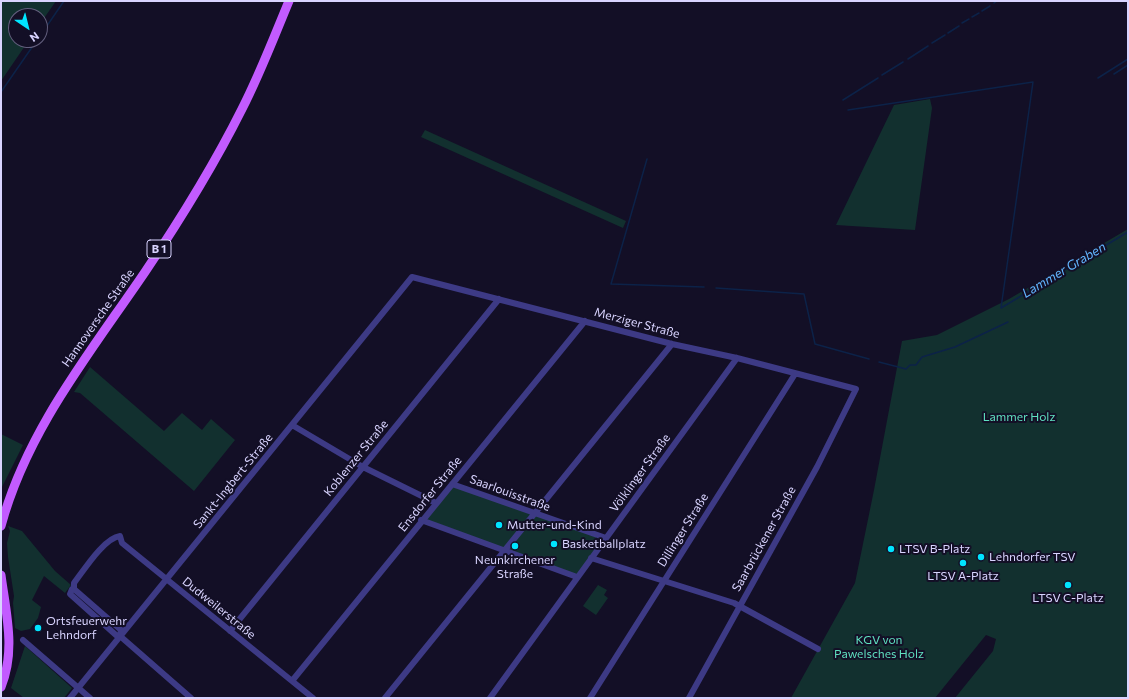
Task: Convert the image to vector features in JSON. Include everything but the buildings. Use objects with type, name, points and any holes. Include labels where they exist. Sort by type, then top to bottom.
[{"type":"main road","name":"Hannoversche Straße","points":[[1,526],[13,488],[42,426],[64,388],[145,272],[222,148],[253,87],[289,1]]},
{"type":"main road","points":[[1,575],[9,634],[8,665],[1,687]]},
{"type":"street","name":"Merziger Straße","points":[[412,277],[672,344],[737,358],[856,390]]},
{"type":"street","name":"Sankt-Ingbert-Straße","points":[[70,698],[412,277]]},
{"type":"street","name":"Koblenzer Straße","points":[[230,631],[499,299]]},
{"type":"street","name":"Ensdorfer Straße","points":[[292,682],[421,520],[585,321]]},
{"type":"street","points":[[385,698],[533,513],[672,344]]},
{"type":"street","name":"Völklinger Straße","points":[[490,698],[737,358]]},
{"type":"street","name":"Dillinger Straße","points":[[590,698],[795,374]]},
{"type":"street","name":"Saarbrückener Straße","points":[[689,698],[817,467],[856,390]]},
{"type":"street","points":[[292,425],[363,466],[436,503]]},
{"type":"street","name":"Saarlouisstraße","points":[[452,484],[606,538]]},
{"type":"street","points":[[421,520],[577,577]]},
{"type":"street","name":"Dudweilerstraße","points":[[120,636],[121,630],[74,589],[74,583],[106,544],[114,537],[120,536],[122,543],[313,698]]},
{"type":"street","points":[[591,558],[664,580],[739,606],[818,649]]},
{"type":"street","points":[[120,636],[191,698]]},
{"type":"street","points":[[23,640],[90,698]]},
{"type":"green space","points":[[1,1],[56,1],[48,12],[48,8],[8,8],[8,48],[24,48],[1,81]]},
{"type":"green space","points":[[930,99],[932,108],[915,230],[836,225],[894,105]]},
{"type":"green space","points":[[425,130],[626,221],[623,228],[421,137]]},
{"type":"green space","points":[[1128,229],[1128,698],[955,698],[993,651],[996,639],[986,635],[935,698],[791,698],[855,583],[902,341],[937,335],[1009,299]]},
{"type":"green space","points":[[90,367],[164,431],[182,413],[202,430],[211,419],[235,440],[194,491],[80,393],[74,392]]},
{"type":"green space","points":[[1,434],[23,445],[1,489]]},
{"type":"green space","points":[[452,484],[606,538],[577,577],[421,520]]},
{"type":"green space","points":[[8,526],[22,531],[55,571],[71,585],[65,593],[44,576],[32,600],[41,607],[38,618],[30,629],[21,631],[15,628],[13,603],[14,596],[7,543],[10,531]]},
{"type":"green space","points":[[598,585],[607,590],[604,595],[608,598],[596,615],[583,606]]},
{"type":"green space","points":[[25,646],[72,688],[64,698],[24,698],[11,688]]},
{"type":"waterway","points":[[48,24],[64,1]]},
{"type":"waterway","points":[[982,11],[990,6]]},
{"type":"waterway","points":[[972,17],[979,13]]},
{"type":"waterway","points":[[962,23],[969,19]]},
{"type":"waterway","points":[[948,33],[959,26]]},
{"type":"waterway","points":[[932,43],[945,35]]},
{"type":"waterway","points":[[908,59],[928,46]]},
{"type":"waterway","points":[[1,92],[31,48]]},
{"type":"waterway","points":[[1098,78],[1128,59]]},
{"type":"waterway","points":[[882,75],[903,62]]},
{"type":"waterway","points":[[1114,74],[1128,65]]},
{"type":"waterway","points":[[843,100],[878,78]]},
{"type":"waterway","points":[[848,110],[1033,82],[1001,308]]},
{"type":"waterway","points":[[647,159],[611,284],[704,287]]},
{"type":"waterway","name":"Lammer Graben","points":[[1001,308],[1128,232]]},
{"type":"waterway","points":[[716,288],[804,294],[815,344],[869,359]]},
{"type":"waterway","points":[[879,362],[906,369],[910,365],[916,365],[922,357],[955,347],[1008,322]]},
{"type":"place","name":"Mutter-und-Kind","points":[[499,525]]},
{"type":"place","name":"Basketballplatz","points":[[554,544]]},
{"type":"place","name":"Neunkirchener Straße","points":[[515,546]]},
{"type":"place","name":"LTSV B-Platz","points":[[891,549]]},
{"type":"place","name":"Lehndorfer TSV","points":[[981,557]]},
{"type":"place","name":"LTSV A-Platz","points":[[963,563]]},
{"type":"place","name":"LTSV C-Platz","points":[[1068,585]]},
{"type":"place","name":"Ortsfeuerwehr Lehndorf","points":[[38,628]]},
{"type":"park label","name":"Lammer Holz","points":[[1019,417]]},
{"type":"park label","name":"KGV von Pawelsches Holz","points":[[879,647]]}]
